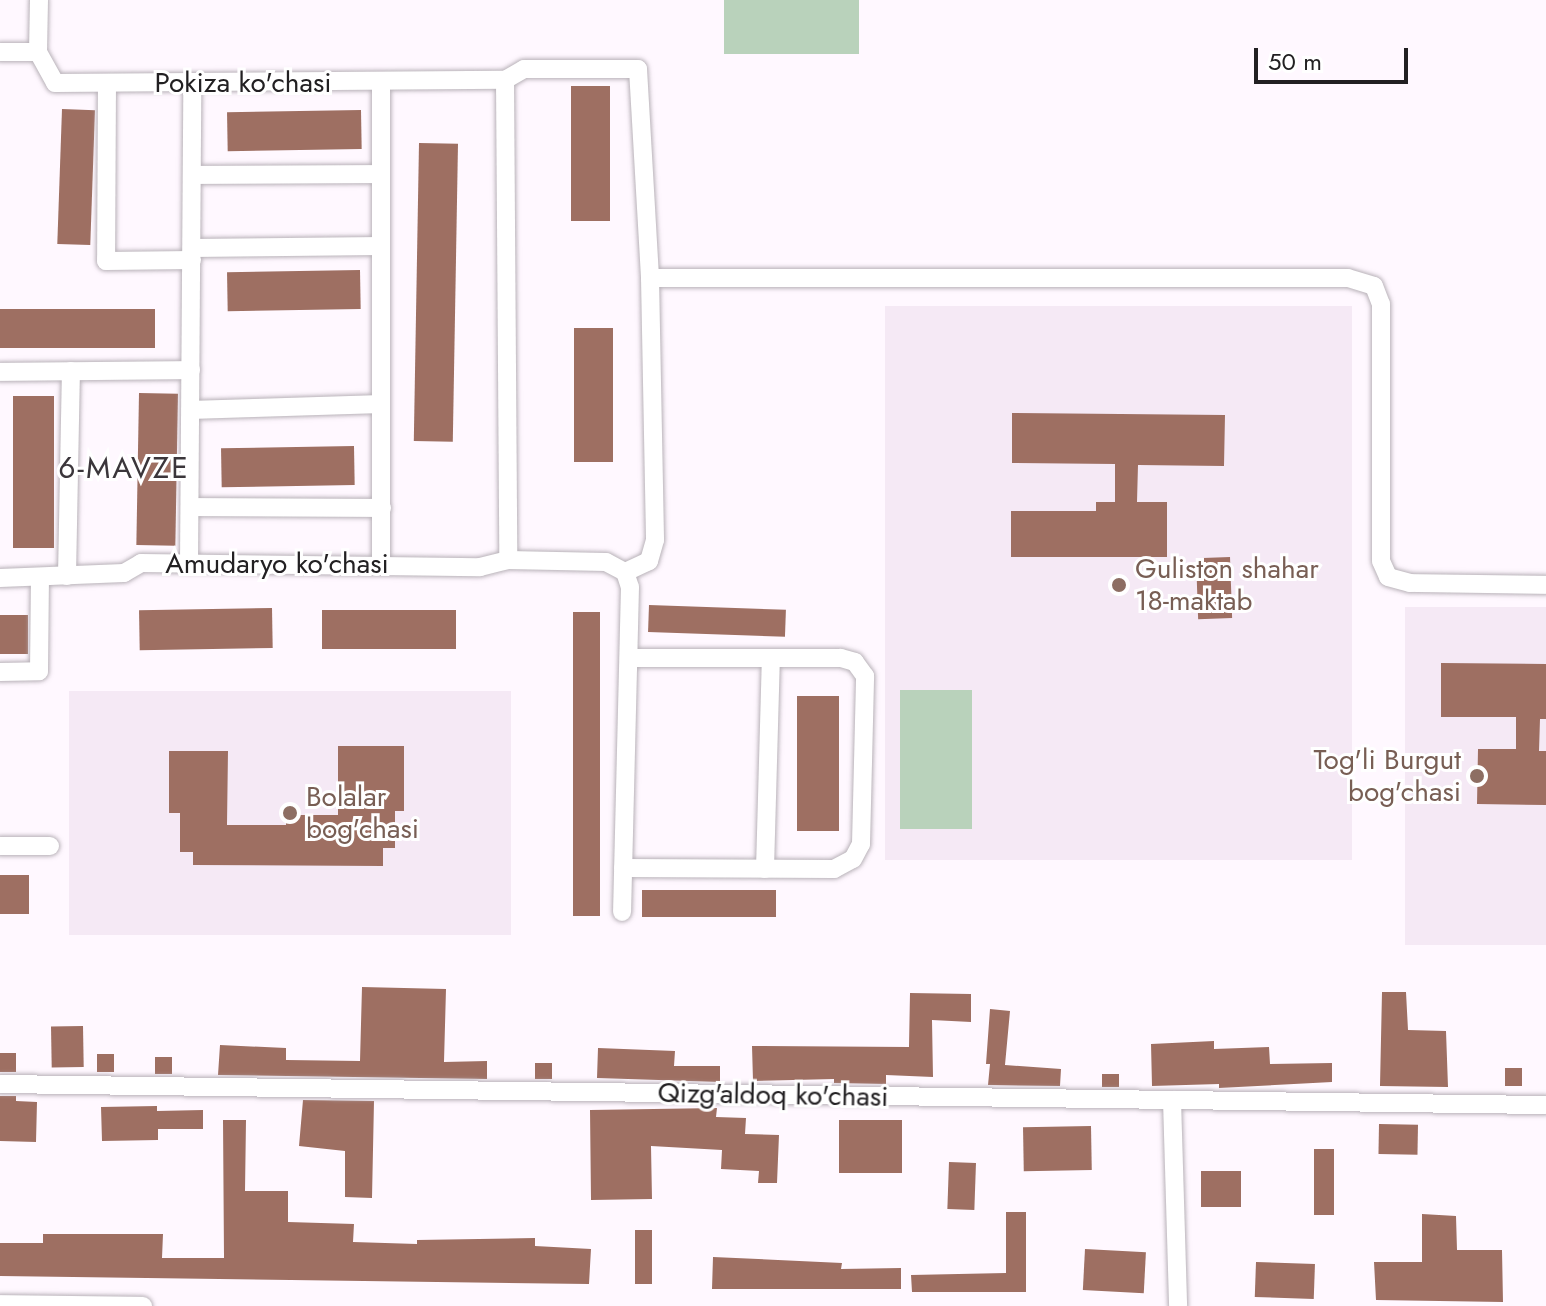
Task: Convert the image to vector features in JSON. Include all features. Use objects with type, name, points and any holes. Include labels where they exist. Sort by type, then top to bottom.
[{"type":"street","points":[[0,52],[38,52],[39,0]]},
{"type":"street","name":"Pokiza ko'chasi","points":[[38,52],[55,83],[505,80],[524,69],[638,69],[650,278]]},
{"type":"street","points":[[505,80],[508,560]]},
{"type":"street","points":[[381,82],[381,565]]},
{"type":"street","points":[[107,83],[106,261],[381,246]]},
{"type":"street","points":[[189,564],[192,83]]},
{"type":"street","points":[[192,175],[381,174]]},
{"type":"street","points":[[622,912],[630,587],[625,572],[649,561],[655,540],[650,278],[1348,278],[1374,286],[1381,304],[1381,561],[1388,577],[1410,583],[1546,585]]},
{"type":"street","points":[[0,372],[191,370]]},
{"type":"street","points":[[67,576],[71,371]]},
{"type":"street","points":[[191,410],[381,404]]},
{"type":"street","points":[[190,507],[382,508]]},
{"type":"street","name":"Amudaryo ko'chasi","points":[[0,578],[124,573],[141,563],[480,567],[508,560],[606,562],[625,572]]},
{"type":"street","points":[[0,672],[39,671],[40,577]]},
{"type":"street","points":[[623,868],[834,869],[853,859],[861,844],[865,676],[855,662],[841,658],[629,658]]},
{"type":"street","points":[[765,869],[771,660]]},
{"type":"street","points":[[0,846],[50,846]]},
{"type":"street","name":"Qizg'aldoq ko'chasi","points":[[0,1084],[1546,1105]]},
{"type":"street","points":[[1172,1100],[1178,1306]]},
{"type":"street","points":[[0,1304],[143,1306]]},
{"type":"shaded area","name":"Guliston shahar 18-maktab","points":[[885,306],[1352,306],[1352,860],[885,860]]},
{"type":"shaded area","name":"Tog'li Burgut bog'chasi","points":[[1405,607],[1546,607],[1546,945],[1405,945]]},
{"type":"shaded area","name":"Bolalar bog'chasi","points":[[69,691],[511,691],[511,935],[69,935]]},
{"type":"green space","points":[[724,0],[859,0],[859,54],[724,54]]},
{"type":"green space","points":[[900,690],[972,690],[972,829],[900,829]]},
{"type":"building","points":[[571,86],[610,86],[610,221],[571,221]]},
{"type":"building","points":[[62,109],[95,110],[90,245],[57,244]]},
{"type":"building","points":[[361,110],[362,149],[228,151],[227,112]]},
{"type":"building","points":[[419,143],[458,144],[453,442],[414,441]]},
{"type":"building","points":[[360,270],[361,309],[228,311],[227,272]]},
{"type":"building","points":[[0,309],[155,309],[155,348],[0,348]]},
{"type":"building","points":[[574,328],[613,328],[613,462],[574,462]]},
{"type":"building","points":[[139,393],[178,394],[175,546],[136,545]]},
{"type":"building","points":[[13,396],[54,396],[54,548],[13,548]]},
{"type":"building","points":[[1012,413],[1225,415],[1224,466],[1138,465],[1137,502],[1167,502],[1167,557],[1011,557],[1011,511],[1096,511],[1096,502],[1115,502],[1115,464],[1012,463]]},
{"type":"building","points":[[354,446],[355,485],[222,487],[221,448]]},
{"type":"building","points":[[1230,557],[1232,618],[1198,619],[1196,558]]},
{"type":"building","points":[[649,605],[786,610],[785,637],[648,632]]},
{"type":"building","points":[[272,608],[273,648],[140,650],[139,610]]},
{"type":"building","points":[[322,610],[456,610],[456,649],[322,649]]},
{"type":"building","points":[[573,612],[600,612],[600,916],[573,916]]},
{"type":"building","points":[[0,615],[28,615],[28,654],[0,654]]},
{"type":"building","points":[[1441,663],[1546,664],[1546,719],[1540,719],[1539,751],[1546,751],[1546,805],[1477,804],[1478,749],[1516,749],[1516,717],[1441,717]]},
{"type":"building","points":[[797,696],[839,696],[839,831],[797,831]]},
{"type":"building","points":[[338,746],[404,746],[404,811],[395,811],[395,848],[383,848],[383,866],[193,865],[193,852],[180,852],[180,813],[169,813],[169,751],[228,751],[227,825],[286,825],[286,815],[338,815]]},
{"type":"building","points":[[0,875],[29,875],[29,914],[0,914]]},
{"type":"building","points":[[642,890],[776,890],[776,917],[642,917]]},
{"type":"building","points":[[362,987],[446,989],[444,1062],[487,1061],[487,1079],[218,1075],[220,1045],[286,1048],[286,1060],[360,1061]]},
{"type":"building","points":[[1382,992],[1406,992],[1408,1030],[1446,1031],[1448,1087],[1380,1086]]},
{"type":"building","points":[[910,993],[971,994],[971,1022],[932,1020],[933,1077],[886,1075],[886,1084],[834,1083],[834,1079],[753,1081],[752,1046],[909,1047]]},
{"type":"building","points":[[990,1009],[1010,1011],[1005,1065],[1061,1069],[1060,1086],[988,1085],[990,1064],[986,1064]]},
{"type":"building","points":[[83,1026],[84,1067],[52,1068],[51,1027]]},
{"type":"building","points":[[1214,1041],[1214,1049],[1269,1047],[1270,1064],[1332,1063],[1332,1082],[1219,1088],[1219,1084],[1152,1086],[1151,1044]]},
{"type":"building","points":[[598,1048],[675,1051],[674,1066],[720,1066],[720,1082],[597,1078]]},
{"type":"building","points":[[0,1053],[16,1053],[16,1072],[0,1072]]},
{"type":"building","points":[[97,1054],[114,1054],[114,1072],[97,1072]]},
{"type":"building","points":[[155,1057],[172,1057],[172,1074],[155,1074]]},
{"type":"building","points":[[535,1063],[552,1063],[552,1079],[535,1079]]},
{"type":"building","points":[[1505,1068],[1522,1068],[1522,1086],[1505,1086]]},
{"type":"building","points":[[1102,1074],[1119,1074],[1119,1087],[1102,1087]]},
{"type":"building","points":[[0,1096],[16,1096],[16,1101],[37,1102],[36,1142],[0,1141]]},
{"type":"building","points":[[303,1100],[374,1101],[372,1198],[345,1197],[345,1151],[299,1146]]},
{"type":"building","points":[[157,1106],[157,1111],[203,1110],[203,1129],[158,1129],[158,1140],[102,1141],[101,1107]]},
{"type":"building","points":[[717,1108],[716,1117],[746,1118],[745,1134],[779,1135],[777,1183],[758,1183],[759,1171],[721,1169],[722,1150],[651,1146],[652,1199],[591,1200],[590,1110]]},
{"type":"building","points":[[223,1120],[246,1120],[245,1191],[288,1191],[288,1222],[354,1224],[353,1242],[417,1244],[417,1240],[535,1238],[535,1246],[591,1249],[589,1284],[0,1276],[0,1243],[43,1243],[43,1234],[163,1234],[162,1258],[224,1258]]},
{"type":"building","points":[[839,1120],[902,1120],[902,1173],[839,1173]]},
{"type":"building","points":[[1379,1124],[1418,1125],[1417,1155],[1378,1154]]},
{"type":"building","points":[[1091,1126],[1092,1170],[1024,1171],[1023,1127]]},
{"type":"building","points":[[1314,1149],[1334,1149],[1334,1215],[1314,1215]]},
{"type":"building","points":[[949,1162],[976,1163],[974,1210],[947,1209]]},
{"type":"building","points":[[1201,1171],[1241,1171],[1241,1207],[1201,1207]]},
{"type":"building","points":[[1006,1212],[1026,1212],[1026,1292],[912,1292],[911,1275],[1006,1273]]},
{"type":"building","points":[[1422,1214],[1456,1216],[1457,1250],[1502,1250],[1503,1302],[1376,1300],[1374,1262],[1422,1262]]},
{"type":"building","points":[[635,1230],[652,1230],[652,1284],[635,1284]]},
{"type":"building","points":[[1085,1249],[1146,1252],[1144,1293],[1083,1290]]},
{"type":"building","points":[[713,1257],[842,1263],[841,1269],[901,1268],[901,1289],[712,1289]]},
{"type":"building","points":[[1256,1262],[1315,1264],[1314,1299],[1255,1297]]},
{"type":"place","name":"Guliston shahar 18-maktab","points":[[1119,585]]},
{"type":"place","name":"Tog'li Burgut bog'chasi","points":[[1477,776]]},
{"type":"place","name":"Bolalar bog'chasi","points":[[290,813]]},
{"type":"district","name":"6-MAVZE","points":[[124,468]]}]
